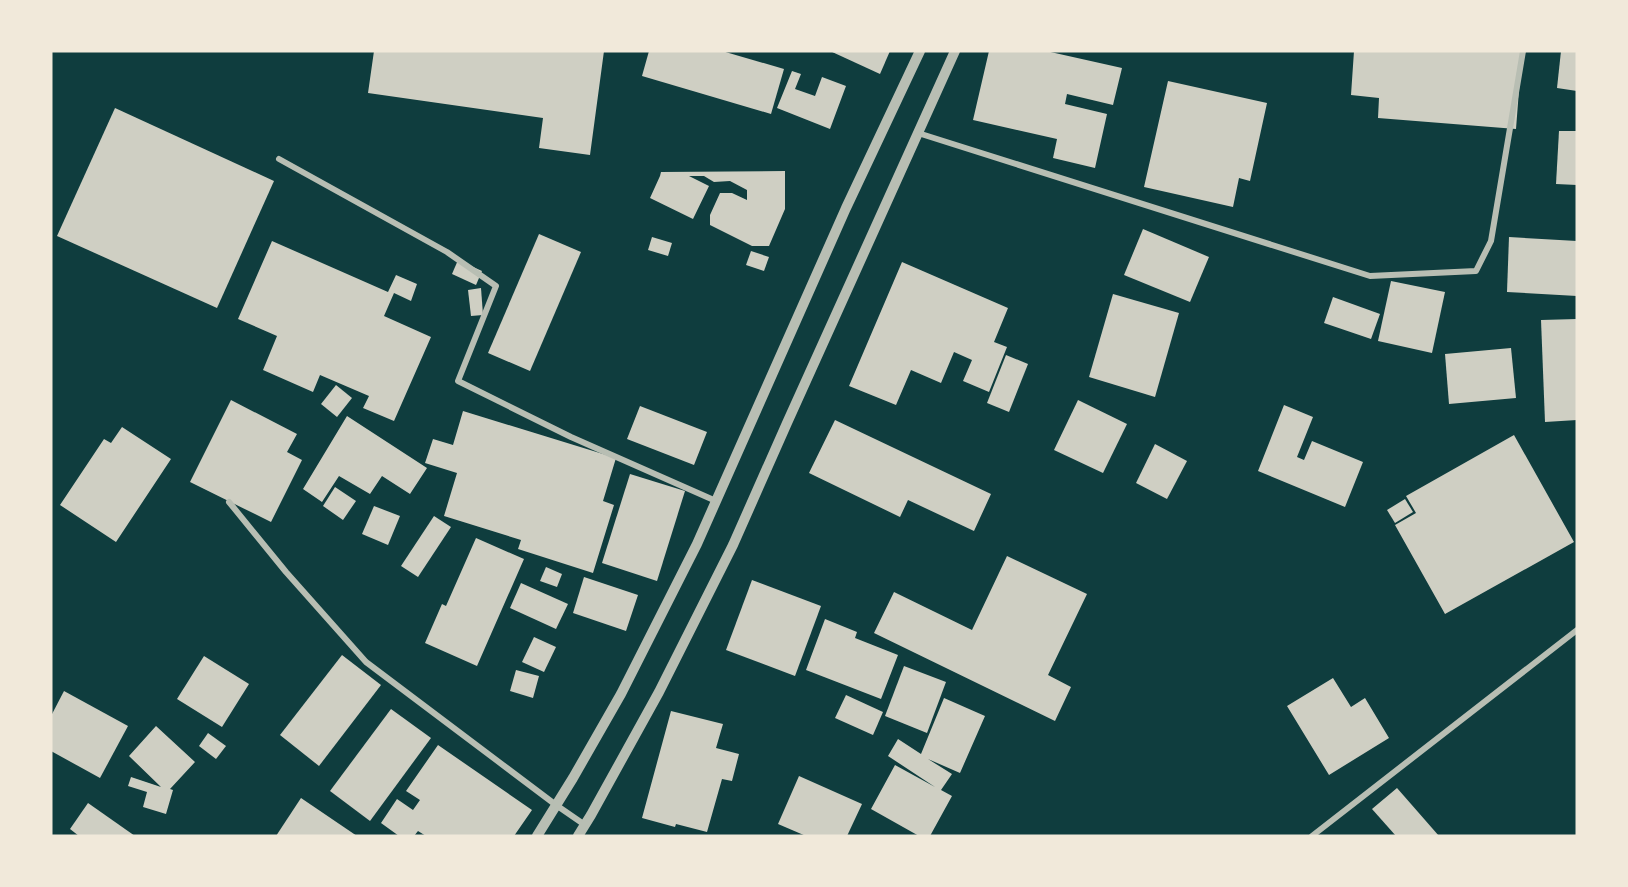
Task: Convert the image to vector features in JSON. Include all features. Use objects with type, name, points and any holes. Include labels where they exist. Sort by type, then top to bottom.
[{"type":"street","points":[[537,836],[621,694],[697,544],[846,208],[920,51]]},
{"type":"street","points":[[578,836],[659,692],[733,545],[955,51]]},
{"type":"street","points":[[917,133],[1370,276],[1476,271],[1491,241],[1523,51]]},
{"type":"street","points":[[279,159],[447,252],[496,286],[458,381],[571,437],[716,501]]},
{"type":"street","points":[[229,502],[286,572],[366,662],[585,825]]},
{"type":"street","points":[[1312,836],[1577,630]]},
{"type":"building","points":[[374,51],[604,51],[590,155],[539,148],[543,118],[368,93]]},
{"type":"building","points":[[649,51],[722,51],[784,69],[771,114],[642,76]]},
{"type":"building","points":[[830,51],[890,51],[880,74]]},
{"type":"building","points":[[989,51],[1046,51],[1122,68],[1113,105],[1067,94],[1065,104],[1107,114],[1095,168],[1053,158],[1057,139],[973,120]]},
{"type":"building","points":[[1354,51],[1522,51],[1516,129],[1378,118],[1379,98],[1351,95]]},
{"type":"building","points":[[1561,51],[1577,51],[1577,91],[1557,88]]},
{"type":"building","points":[[792,71],[801,74],[795,89],[815,96],[822,77],[846,86],[830,129],[777,108]]},
{"type":"building","points":[[1168,81],[1267,103],[1250,181],[1239,178],[1233,207],[1144,187]]},
{"type":"building","points":[[115,108],[274,181],[217,308],[57,236]]},
{"type":"building","points":[[1559,131],[1577,131],[1577,185],[1556,184]]},
{"type":"building","points":[[785,171],[785,209],[769,246],[752,246],[710,225],[710,215],[720,193],[732,193],[747,200],[747,190],[730,181],[714,182],[704,176],[689,176],[709,186],[693,219],[650,198],[661,172]]},
{"type":"building","points":[[1143,229],[1209,257],[1190,302],[1124,275]]},
{"type":"building","points":[[539,234],[581,252],[530,371],[488,353]]},
{"type":"building","points":[[652,237],[672,243],[668,256],[648,250]]},
{"type":"building","points":[[1509,237],[1577,241],[1577,296],[1507,292]]},
{"type":"building","points":[[272,241],[388,292],[396,275],[417,284],[411,301],[394,293],[384,316],[431,337],[394,421],[363,408],[369,396],[320,375],[313,392],[263,370],[277,336],[238,319]]},
{"type":"building","points":[[751,251],[769,257],[764,271],[746,265]]},
{"type":"building","points":[[458,260],[482,271],[476,285],[452,274]]},
{"type":"building","points":[[902,262],[1008,308],[994,342],[1007,347],[989,392],[963,381],[972,360],[954,352],[941,383],[911,370],[896,405],[849,386]]},
{"type":"building","points":[[1391,281],[1445,292],[1432,353],[1378,341]]},
{"type":"building","points":[[481,288],[483,315],[471,316],[468,290]]},
{"type":"building","points":[[1113,294],[1179,313],[1155,397],[1089,377]]},
{"type":"building","points":[[1333,297],[1380,314],[1371,339],[1324,323]]},
{"type":"building","points":[[1577,319],[1577,420],[1545,422],[1541,320]]},
{"type":"building","points":[[1511,348],[1516,398],[1449,404],[1445,354]]},
{"type":"building","points":[[1006,355],[1028,364],[1009,412],[987,403]]},
{"type":"building","points":[[336,385],[352,398],[337,417],[321,404]]},
{"type":"building","points":[[231,400],[297,434],[287,452],[302,460],[271,522],[190,482]]},
{"type":"building","points":[[1078,400],[1127,424],[1103,473],[1054,450]]},
{"type":"building","points":[[1284,405],[1313,417],[1297,457],[1304,460],[1312,441],[1363,462],[1345,507],[1258,471]]},
{"type":"building","points":[[640,406],[707,432],[694,465],[627,439]]},
{"type":"building","points":[[463,411],[616,458],[603,501],[614,505],[593,573],[518,549],[521,540],[444,516],[457,473],[425,463],[433,439],[453,445]]},
{"type":"building","points":[[347,416],[427,468],[410,494],[382,476],[370,494],[339,476],[322,502],[303,489]]},
{"type":"building","points":[[835,420],[991,494],[974,531],[908,500],[900,517],[809,473]]},
{"type":"building","points":[[122,427],[171,459],[116,542],[60,505],[104,439],[111,443]]},
{"type":"building","points":[[1514,435],[1574,542],[1445,614],[1395,525],[1416,513],[1406,496]]},
{"type":"building","points":[[1155,444],[1187,461],[1167,499],[1136,483]]},
{"type":"building","points":[[630,474],[685,491],[657,581],[602,563]]},
{"type":"building","points":[[335,487],[356,501],[343,520],[323,506]]},
{"type":"building","points":[[1405,499],[1413,512],[1395,523],[1387,510]]},
{"type":"building","points":[[374,506],[400,516],[388,545],[362,534]]},
{"type":"building","points":[[434,516],[451,527],[418,577],[401,566]]},
{"type":"building","points":[[476,538],[524,559],[477,666],[425,643],[442,604],[446,606]]},
{"type":"building","points":[[1007,556],[1087,594],[1048,675],[1071,687],[1055,721],[874,633],[894,592],[972,630]]},
{"type":"building","points":[[546,567],[562,574],[557,587],[540,581]]},
{"type":"building","points":[[584,577],[638,595],[626,631],[573,613]]},
{"type":"building","points":[[752,580],[821,606],[795,676],[726,650]]},
{"type":"building","points":[[521,583],[568,604],[556,629],[510,608]]},
{"type":"building","points":[[825,619],[857,632],[855,638],[898,655],[881,699],[806,670]]},
{"type":"building","points":[[534,637],[556,647],[544,672],[522,662]]},
{"type":"building","points":[[342,655],[381,685],[319,766],[280,735]]},
{"type":"building","points":[[204,656],[249,684],[222,727],[177,699]]},
{"type":"building","points":[[904,666],[946,682],[927,733],[885,716]]},
{"type":"building","points":[[516,670],[539,676],[533,698],[510,691]]},
{"type":"building","points":[[1333,678],[1351,707],[1365,698],[1389,738],[1329,775],[1287,706]]},
{"type":"building","points":[[64,691],[128,726],[100,778],[51,751],[51,716]]},
{"type":"building","points":[[846,695],[883,712],[873,735],[835,718]]},
{"type":"building","points":[[944,698],[985,716],[960,773],[928,759],[952,774],[941,790],[952,796],[930,836],[919,836],[871,809],[895,765],[935,787],[888,756],[898,739],[921,754]]},
{"type":"building","points":[[391,709],[431,738],[370,821],[330,791]]},
{"type":"building","points":[[671,711],[723,724],[716,748],[739,754],[732,781],[722,779],[707,832],[676,824],[675,827],[642,818]]},
{"type":"building","points":[[156,726],[195,762],[170,789],[173,790],[166,814],[143,807],[147,792],[128,786],[131,777],[161,787],[129,756]]},
{"type":"building","points":[[208,733],[226,746],[216,759],[199,746]]},
{"type":"building","points":[[438,745],[532,810],[514,836],[426,836],[418,831],[414,836],[399,836],[381,823],[397,799],[413,810],[420,800],[406,791]]},
{"type":"building","points":[[799,776],[862,804],[847,836],[806,836],[778,824]]},
{"type":"building","points":[[1397,788],[1439,836],[1396,836],[1372,809]]},
{"type":"building","points":[[301,798],[357,836],[276,836]]},
{"type":"building","points":[[88,803],[135,836],[79,836],[70,829]]}]
